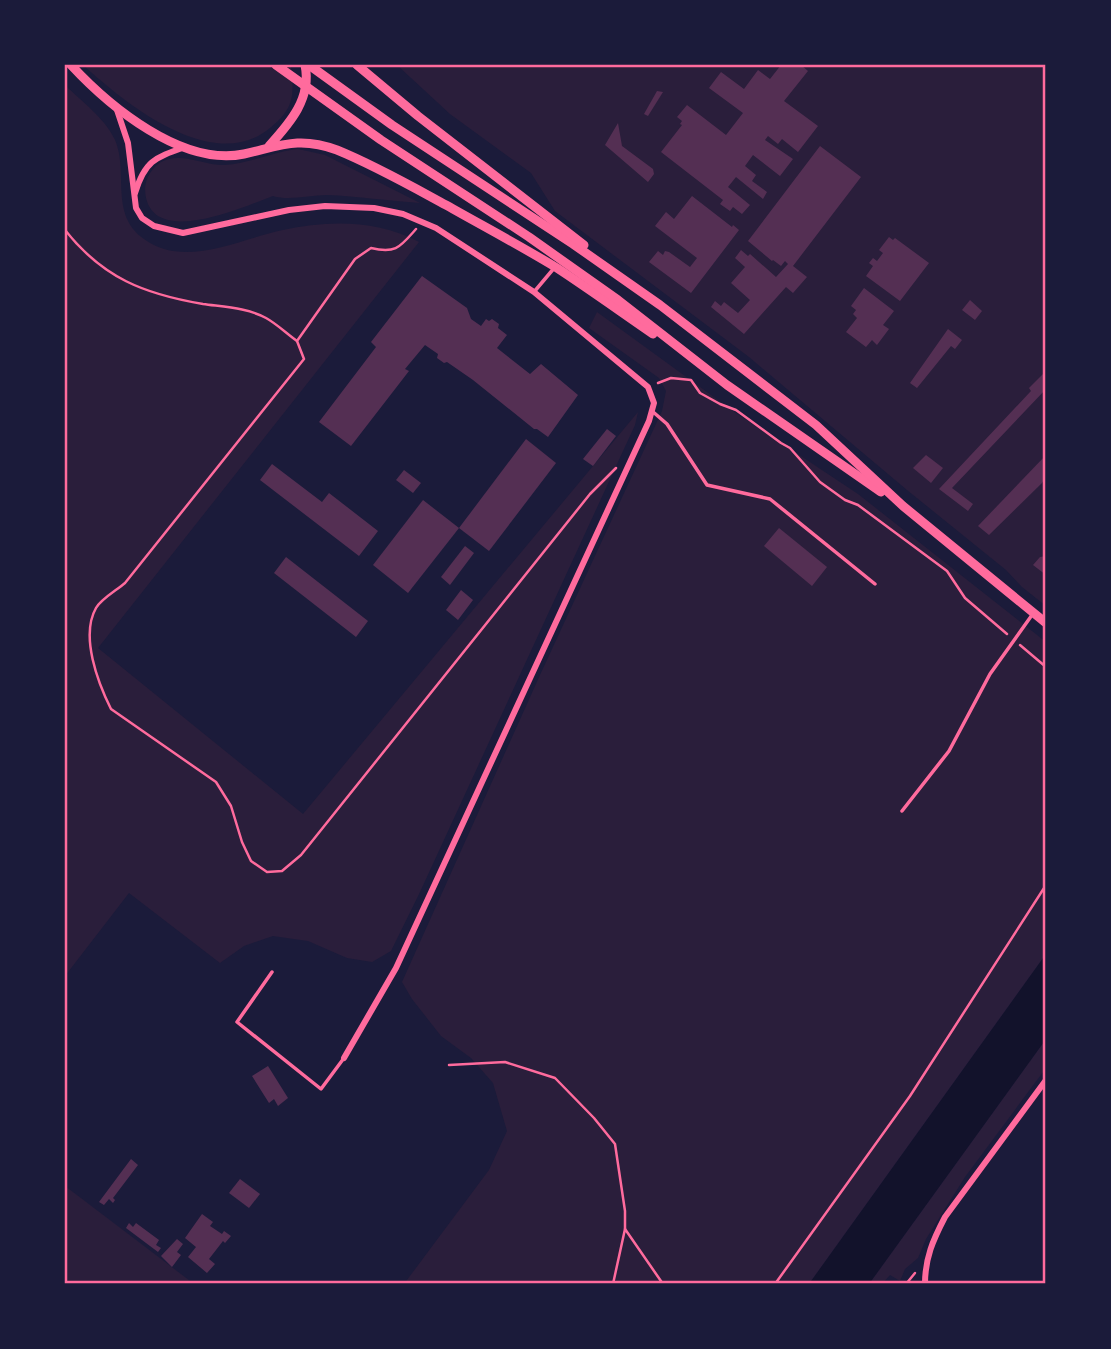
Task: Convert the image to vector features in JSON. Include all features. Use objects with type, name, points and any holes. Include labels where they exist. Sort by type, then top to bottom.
[{"type":"main road","points":[[71,65],[117,110],[186,147],[220,156],[304,142],[336,150],[411,186],[555,267],[902,506]]},
{"type":"main road","points":[[276,65],[381,140],[529,237],[618,300],[727,385]]},
{"type":"main road","points":[[307,65],[660,305]]},
{"type":"main road","points":[[269,146],[287,127],[299,108],[309,80],[307,65]]},
{"type":"main road","points":[[356,65],[816,425],[902,506],[1046,623]]},
{"type":"street","points":[[117,110],[128,144],[133,198],[142,218],[148,222],[165,231],[183,233],[289,210],[325,206],[374,208],[403,214],[436,228],[534,292],[648,387],[654,403],[397,968],[344,1058]]},
{"type":"street","points":[[133,198],[146,166],[158,157],[186,147]]},
{"type":"street","points":[[925,1284],[925,1264],[932,1242],[945,1217],[1046,1080]]},
{"type":"lane","points":[[534,292],[555,267]]},
{"type":"lane","points":[[652,411],[667,424],[707,485],[769,499],[875,584]]},
{"type":"lane","points":[[902,811],[949,751],[990,674],[1033,613]]},
{"type":"lane","points":[[272,972],[237,1022],[321,1089],[344,1058]]},
{"type":"path","points":[[297,341],[355,259],[371,248],[387,252],[400,247],[422,223]]},
{"type":"path","points":[[65,230],[83,253],[123,282],[174,299],[240,310],[265,318],[297,341],[304,359],[125,583],[96,608],[88,638],[102,691],[111,709],[216,782],[231,806],[251,861],[267,872],[282,871],[301,855],[590,494],[617,467]]},
{"type":"path","points":[[648,387],[671,378],[687,379],[700,393],[736,410],[790,448],[821,482],[862,508],[947,571],[965,598],[1046,667]]},
{"type":"path","points":[[775,1284],[910,1096],[1046,885]]},
{"type":"path","points":[[449,1065],[505,1062],[555,1078],[615,1144],[625,1211],[625,1229],[613,1284]]},
{"type":"path","points":[[625,1229],[663,1284]]},
{"type":"shaded area","points":[[83,65],[302,65],[291,66],[291,100],[278,121],[247,140],[223,143],[197,139],[171,129],[122,98]]},
{"type":"shaded area","points":[[397,65],[1046,65],[1046,606],[749,357],[555,211],[531,173],[450,114]]},
{"type":"shaded area","points":[[65,85],[111,132],[119,153],[123,205],[127,218],[133,229],[144,239],[160,248],[194,252],[283,230],[335,224],[386,229],[419,242],[98,648],[303,814],[638,412],[635,425],[420,892],[391,951],[372,962],[347,958],[308,941],[273,936],[244,946],[220,963],[129,893],[65,976]]},
{"type":"shaded area","points":[[298,149],[325,155],[420,203],[320,195],[286,198],[273,196],[220,215],[178,221],[162,218],[150,208],[145,185],[150,173],[161,162],[185,158],[225,165]]},
{"type":"shaded area","points":[[597,312],[733,411],[858,494],[1046,642],[1046,954],[809,1284],[404,1284],[489,1170],[507,1131],[493,1083],[471,1058],[441,1036],[402,982],[662,411],[666,391],[659,378],[589,328]]},
{"type":"shaded area","points":[[1046,954],[1046,1039],[869,1284],[809,1284]]},
{"type":"shaded area","points":[[1046,1039],[1046,1068],[965,1177],[926,1239],[918,1258],[905,1269],[900,1281],[890,1275],[882,1284],[869,1284]]},
{"type":"shaded area","points":[[65,1186],[194,1284],[65,1284]]},
{"type":"building","points":[[781,65],[801,65],[808,71],[784,101],[818,126],[798,152],[782,139],[778,144],[768,136],[765,140],[793,159],[780,176],[753,155],[745,166],[756,175],[752,181],[767,192],[763,199],[736,177],[728,187],[750,205],[742,214],[733,207],[730,211],[720,204],[723,200],[661,152],[682,125],[682,121],[677,117],[687,105],[726,135],[743,113],[709,88],[721,72],[744,89],[758,70],[770,79]]},
{"type":"building","points":[[657,91],[663,92],[648,116],[644,114]]},
{"type":"building","points":[[618,123],[622,146],[653,169],[654,174],[648,182],[605,145]]},
{"type":"building","points":[[820,146],[861,177],[793,266],[807,277],[793,293],[786,287],[744,334],[711,307],[715,301],[721,306],[724,302],[738,313],[750,300],[731,283],[745,267],[735,258],[741,250],[748,256],[750,254],[776,277],[788,264],[785,261],[781,266],[772,261],[748,241]]},
{"type":"building","points":[[692,196],[739,230],[691,293],[649,262],[658,251],[663,255],[665,251],[669,252],[690,267],[697,258],[655,226],[666,212],[674,219]]},
{"type":"building","points":[[889,237],[893,240],[895,238],[929,263],[900,301],[866,276],[873,266],[869,263],[873,258],[877,261],[883,253],[879,250]]},
{"type":"building","points":[[422,276],[467,308],[471,319],[481,326],[486,319],[492,319],[499,324],[498,328],[507,335],[497,348],[530,374],[541,364],[578,395],[548,437],[534,429],[473,380],[437,358],[438,354],[425,345],[405,369],[409,371],[351,446],[319,422],[376,347],[371,342]]},
{"type":"building","points":[[864,288],[894,311],[883,325],[889,329],[877,345],[872,340],[866,347],[846,332],[857,318],[853,314],[856,310],[851,306]]},
{"type":"building","points":[[970,300],[982,311],[975,320],[962,310]]},
{"type":"building","points":[[948,329],[962,340],[955,349],[951,346],[917,388],[910,383]]},
{"type":"building","points":[[1046,371],[1046,389],[952,488],[973,504],[968,511],[939,489],[1031,391],[1029,388]]},
{"type":"building","points":[[607,429],[616,436],[593,466],[583,459]]},
{"type":"building","points":[[526,439],[556,463],[489,551],[459,528]]},
{"type":"building","points":[[926,455],[943,468],[931,483],[913,468]]},
{"type":"building","points":[[1046,455],[1046,476],[1042,483],[989,535],[978,526]]},
{"type":"building","points":[[272,464],[322,502],[329,493],[378,531],[359,556],[260,480]]},
{"type":"building","points":[[404,470],[421,483],[413,493],[396,480]]},
{"type":"building","points":[[423,500],[459,528],[408,593],[373,565]]},
{"type":"building","points":[[779,528],[827,567],[812,586],[764,546]]},
{"type":"building","points":[[465,546],[474,553],[450,585],[441,577]]},
{"type":"building","points":[[1046,556],[1046,575],[1033,565],[1040,557]]},
{"type":"building","points":[[286,557],[368,621],[356,637],[274,573]]},
{"type":"building","points":[[461,590],[473,600],[458,620],[446,610]]},
{"type":"building","points":[[268,1066],[288,1098],[278,1106],[274,1099],[269,1103],[252,1076]]},
{"type":"building","points":[[131,1159],[138,1165],[113,1198],[113,1203],[109,1199],[104,1205],[99,1202]]},
{"type":"building","points":[[240,1179],[260,1194],[249,1208],[229,1193]]},
{"type":"building","points":[[202,1214],[213,1222],[210,1226],[231,1236],[225,1243],[223,1241],[209,1259],[215,1264],[207,1273],[188,1257],[196,1247],[185,1238]]},
{"type":"building","points":[[129,1223],[133,1227],[136,1223],[159,1240],[156,1245],[161,1248],[158,1252],[126,1228]]},
{"type":"building","points":[[177,1239],[183,1244],[177,1252],[181,1255],[172,1267],[161,1256]]}]
